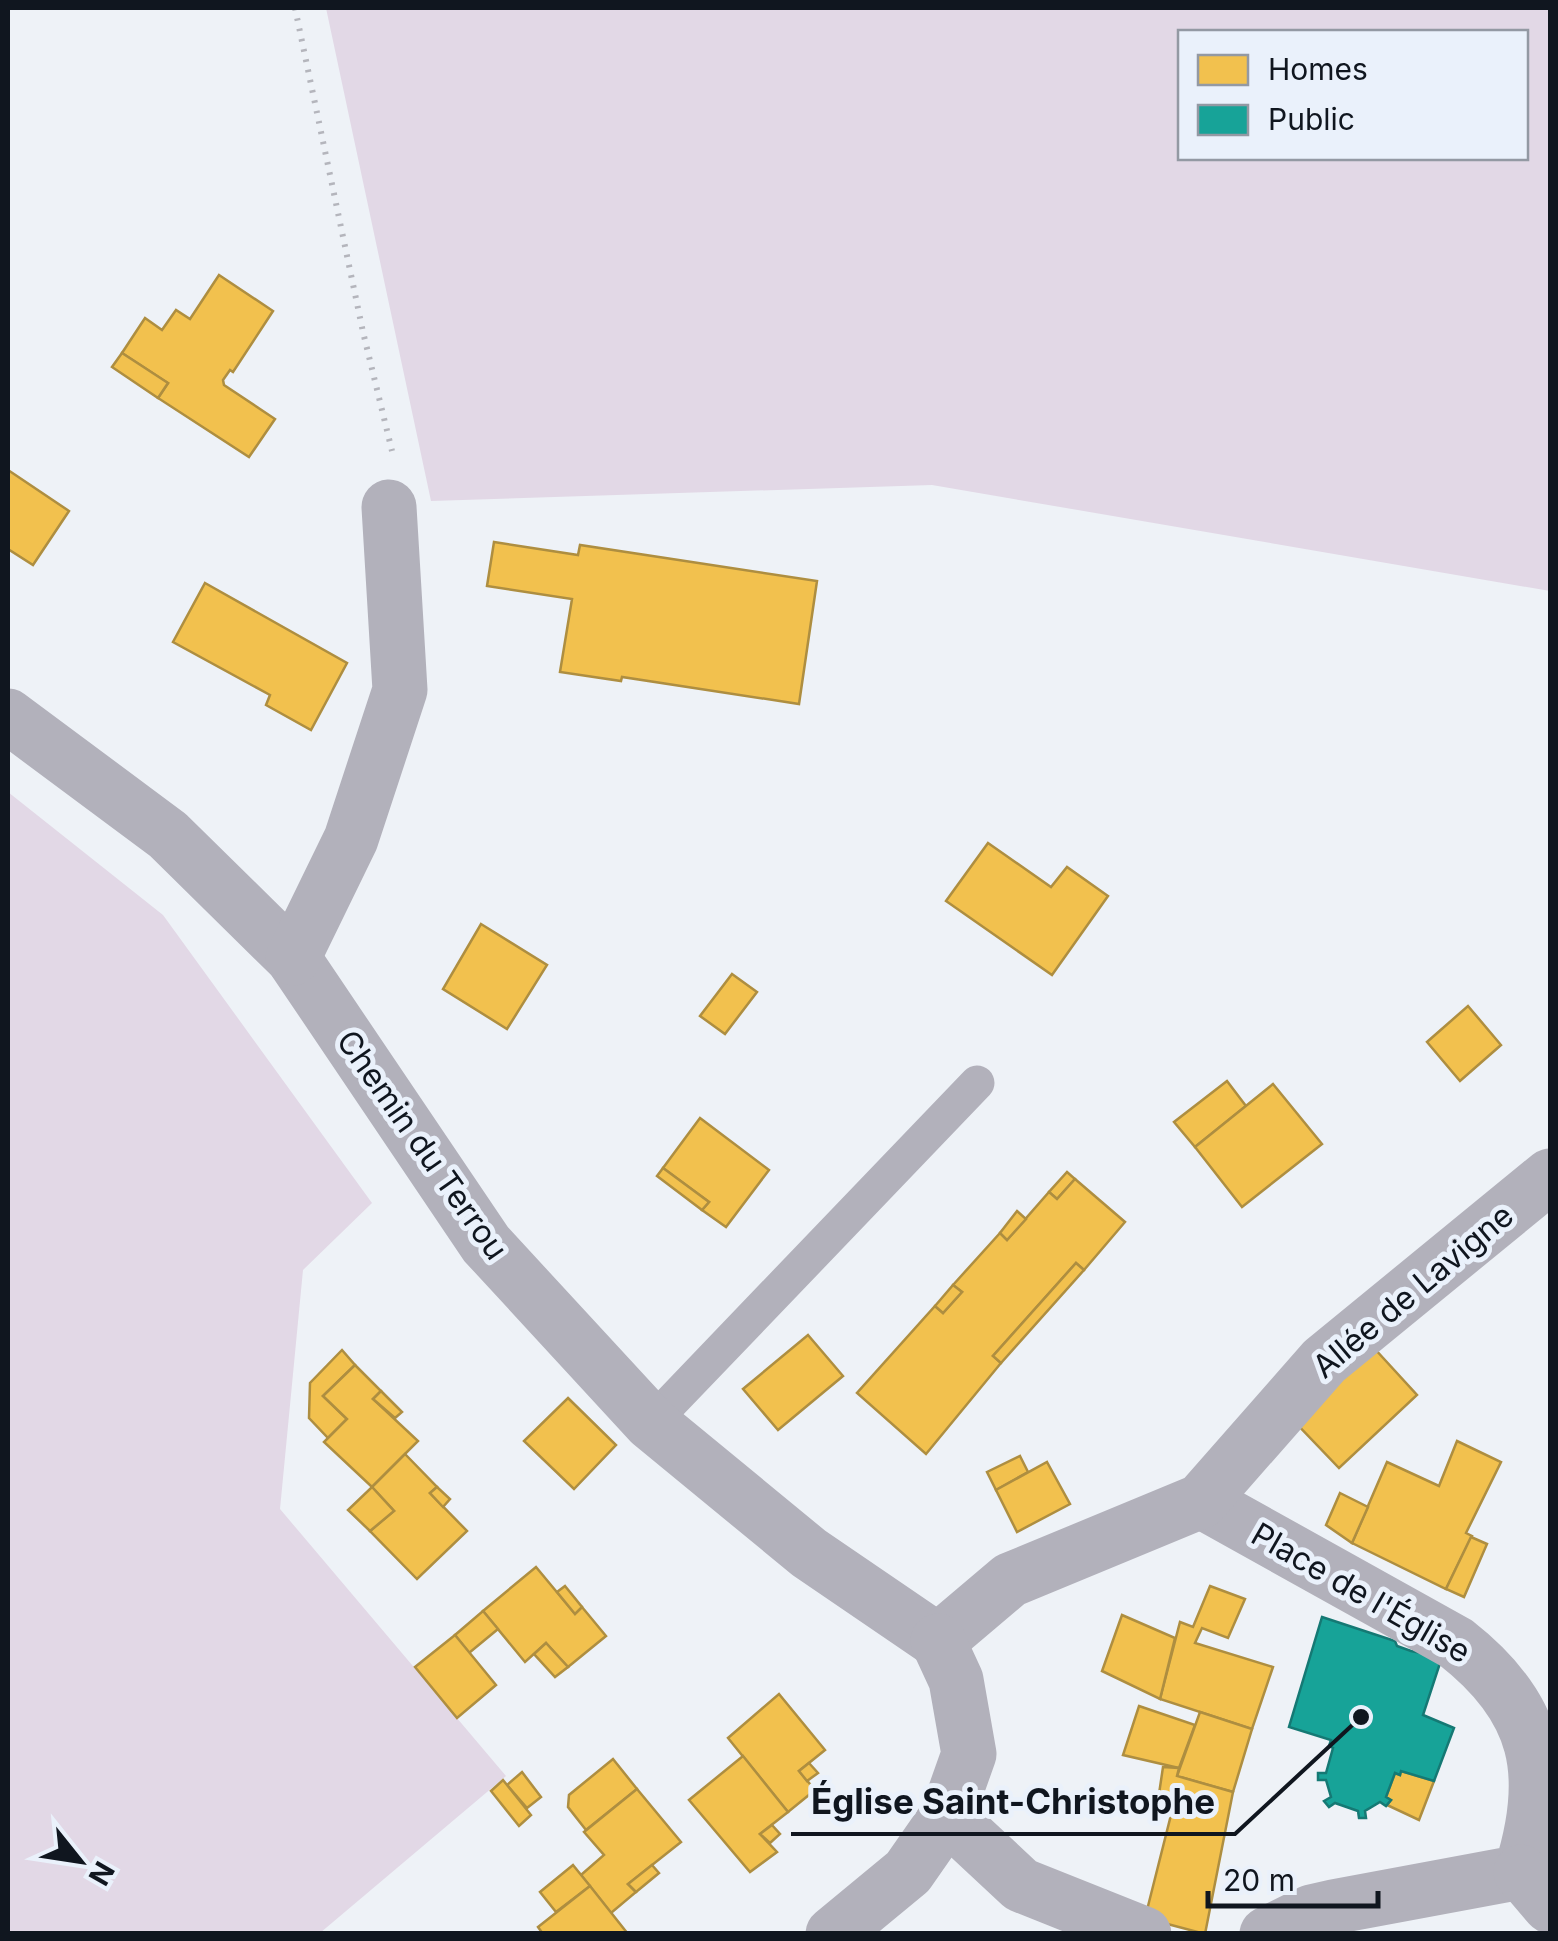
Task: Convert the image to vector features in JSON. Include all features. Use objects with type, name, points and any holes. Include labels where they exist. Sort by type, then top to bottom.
[{"type":"street","points":[[293,958],[351,839],[400,690],[389,507]]},
{"type":"street","name":"Chemin du Terrou","points":[[8,716],[168,834],[293,958],[486,1244],[651,1422],[809,1553],[938,1641]]},
{"type":"street","name":"Allée de Lavigne","points":[[1201,1501],[1324,1361],[1550,1176]]},
{"type":"street","points":[[833,1934],[908,1872],[948,1816],[969,1754],[956,1680],[938,1641],[1010,1580],[1201,1501]]},
{"type":"street","name":"Place de l'Église","points":[[1201,1501],[1456,1643],[1497,1678],[1511,1698],[1537,1766],[1536,1889],[1333,1906],[1282,1930]]},
{"type":"street","points":[[948,1816],[1020,1885],[1144,1934]]},
{"type":"lane","points":[[651,1422],[977,1084]]},
{"type":"path","points":[[296,8],[363,332],[391,443],[393,477],[389,507]]},
{"type":"shaded area","points":[[326,8],[1550,8],[1550,591],[932,485],[431,501]]},
{"type":"shaded area","points":[[8,792],[163,915],[372,1203],[303,1270],[280,1509],[506,1776],[320,1933],[8,1933]]},
{"type":"building: Homes","points":[[219,275],[273,311],[233,372],[230,370],[223,380],[224,385],[275,419],[249,457],[158,398],[168,383],[122,353],[145,318],[162,330],[176,310],[190,319]]},
{"type":"building: Homes","points":[[122,353],[168,383],[158,398],[112,367]]},
{"type":"building: Homes","points":[[8,470],[69,511],[33,565],[8,549]]},
{"type":"building: Homes","points":[[494,542],[578,555],[580,545],[817,581],[799,704],[622,677],[621,681],[560,672],[572,599],[487,586]]},
{"type":"building: Homes","points":[[205,583],[347,663],[311,730],[266,705],[270,695],[173,642]]},
{"type":"building: Homes","points":[[988,843],[1051,887],[1067,867],[1108,896],[1052,975],[946,901]]},
{"type":"building: Homes","points":[[481,924],[547,965],[507,1029],[443,989]]},
{"type":"building: Homes","points":[[732,974],[757,992],[725,1034],[700,1016]]},
{"type":"building: Homes","points":[[1468,1006],[1501,1045],[1460,1081],[1427,1042]]},
{"type":"building: Homes","points":[[1227,1081],[1246,1106],[1195,1147],[1174,1122]]},
{"type":"building: Homes","points":[[1273,1084],[1322,1144],[1242,1207],[1195,1147]]},
{"type":"building: Homes","points":[[700,1118],[769,1170],[726,1227],[702,1210],[709,1202],[663,1168]]},
{"type":"building: Homes","points":[[663,1168],[709,1202],[702,1210],[657,1176]]},
{"type":"building: Homes","points":[[1067,1172],[1075,1179],[1057,1199],[1049,1192]]},
{"type":"building: Homes","points":[[1075,1179],[1125,1222],[1084,1270],[1076,1263],[993,1356],[1001,1363],[926,1454],[857,1393],[935,1306],[943,1313],[962,1292],[953,1285],[1000,1233],[1007,1240],[1049,1192],[1057,1199]]},
{"type":"building: Homes","points":[[1017,1211],[1026,1219],[1007,1240],[1000,1233]]},
{"type":"building: Homes","points":[[1076,1263],[1084,1270],[1001,1363],[993,1356]]},
{"type":"building: Homes","points":[[953,1285],[962,1292],[943,1313],[935,1306]]},
{"type":"building: Homes","points":[[808,1335],[843,1376],[778,1430],[743,1389]]},
{"type":"building: Homes","points":[[1374,1348],[1417,1395],[1339,1468],[1294,1421]]},
{"type":"building: Homes","points":[[342,1350],[355,1365],[323,1396],[347,1419],[328,1438],[309,1418],[310,1383]]},
{"type":"building: Homes","points":[[355,1365],[381,1391],[373,1399],[418,1441],[372,1487],[324,1442],[347,1419],[323,1396]]},
{"type":"building: Homes","points":[[381,1391],[402,1412],[395,1418],[373,1399]]},
{"type":"building: Homes","points":[[568,1398],[616,1445],[574,1489],[524,1441]]},
{"type":"building: Homes","points":[[1457,1441],[1501,1462],[1466,1533],[1472,1536],[1446,1589],[1352,1543],[1387,1462],[1439,1486]]},
{"type":"building: Homes","points":[[405,1454],[437,1487],[430,1493],[467,1531],[417,1579],[370,1531],[394,1511],[372,1487]]},
{"type":"building: Homes","points":[[1020,1456],[1028,1472],[996,1490],[987,1472]]},
{"type":"building: Homes","points":[[1047,1462],[1070,1504],[1017,1532],[996,1490]]},
{"type":"building: Homes","points":[[372,1487],[394,1511],[370,1531],[348,1510]]},
{"type":"building: Homes","points":[[437,1487],[450,1499],[443,1507],[430,1493]]},
{"type":"building: Homes","points":[[1340,1493],[1368,1507],[1352,1543],[1326,1525]]},
{"type":"building: Homes","points":[[1471,1537],[1487,1544],[1464,1597],[1446,1589]]},
{"type":"building: Homes","points":[[536,1567],[575,1614],[582,1607],[606,1636],[568,1667],[546,1643],[525,1662],[483,1611]]},
{"type":"building: Homes","points":[[565,1586],[582,1607],[575,1614],[557,1592]]},
{"type":"building: Homes","points":[[1210,1586],[1245,1599],[1228,1638],[1202,1628],[1195,1643],[1273,1667],[1252,1729],[1160,1699],[1180,1622],[1193,1627]]},
{"type":"building: Homes","points":[[483,1611],[498,1629],[469,1653],[455,1635]]},
{"type":"building: Homes","points":[[1122,1615],[1175,1638],[1160,1699],[1102,1671]]},
{"type":"building: Homes","points":[[455,1635],[496,1685],[457,1718],[415,1667]]},
{"type":"building: Homes","points":[[546,1643],[568,1667],[555,1677],[534,1654]]},
{"type":"building: Homes","points":[[779,1694],[825,1750],[799,1771],[815,1790],[788,1812],[728,1738]]},
{"type":"building: Homes","points":[[1139,1706],[1195,1725],[1179,1768],[1123,1755]]},
{"type":"building: Homes","points":[[1200,1712],[1252,1729],[1233,1792],[1177,1776]]},
{"type":"building: Homes","points":[[743,1756],[788,1812],[760,1834],[777,1852],[750,1872],[689,1800]]},
{"type":"building: Homes","points":[[613,1759],[637,1789],[586,1830],[568,1807],[569,1795]]},
{"type":"building: Homes","points":[[809,1763],[818,1773],[807,1781],[799,1771]]},
{"type":"building: Homes","points":[[1163,1767],[1179,1768],[1177,1776],[1233,1792],[1205,1934],[1145,1918],[1175,1799],[1159,1794]]},
{"type":"building: Homes","points":[[1401,1771],[1434,1781],[1419,1820],[1387,1805],[1395,1773],[1400,1775]]},
{"type":"building: Homes","points":[[522,1772],[541,1797],[527,1808],[507,1785]]},
{"type":"building: Homes","points":[[503,1780],[531,1815],[519,1826],[491,1791]]},
{"type":"building: Homes","points":[[637,1789],[681,1842],[628,1884],[636,1892],[611,1913],[581,1875],[604,1855],[584,1832]]},
{"type":"building: Homes","points":[[772,1825],[780,1834],[770,1843],[760,1834]]},
{"type":"building: Homes","points":[[573,1865],[590,1886],[556,1912],[540,1892]]},
{"type":"building: Homes","points":[[652,1865],[659,1873],[636,1892],[628,1884]]},
{"type":"building: Homes","points":[[590,1886],[628,1934],[543,1934],[538,1927]]},
{"type":"building: Public","points":[[1322,1617],[1395,1641],[1397,1646],[1411,1651],[1442,1657],[1423,1715],[1454,1728],[1434,1781],[1401,1771],[1400,1775],[1395,1773],[1386,1797],[1391,1800],[1386,1806],[1380,1802],[1365,1811],[1366,1818],[1359,1818],[1358,1811],[1335,1803],[1329,1807],[1324,1801],[1331,1797],[1326,1780],[1318,1780],[1318,1773],[1326,1773],[1333,1748],[1329,1746],[1331,1740],[1289,1727]]},
{"type":"place","name":"Église Saint-Christophe","points":[[1361,1717]]}]
